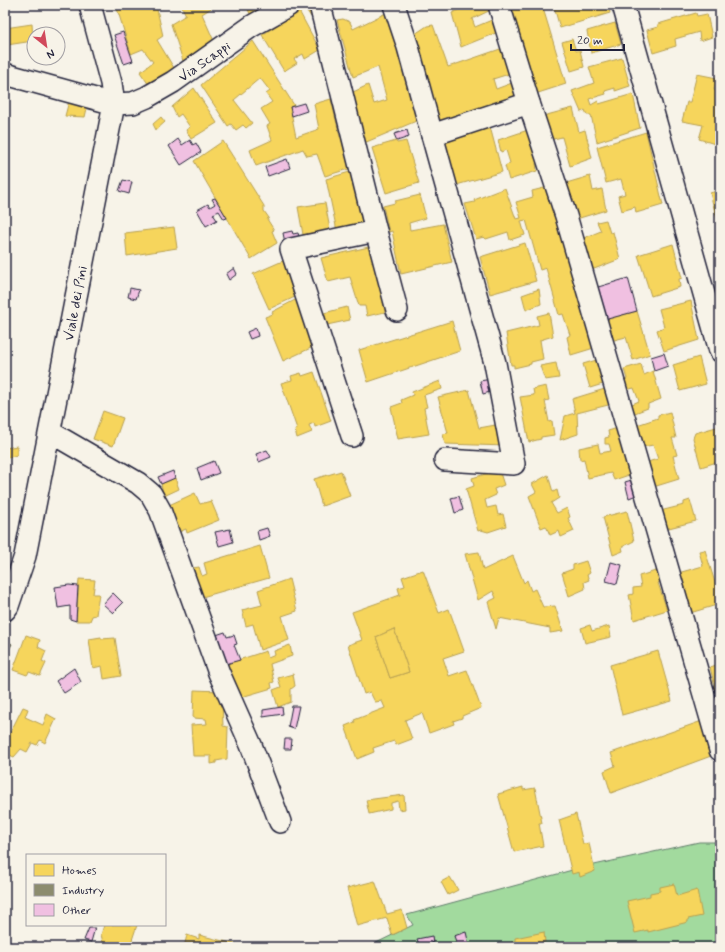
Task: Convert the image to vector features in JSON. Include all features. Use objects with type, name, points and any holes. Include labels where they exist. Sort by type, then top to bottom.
[{"type":"street","name":"Viale dei Pini","points":[[5,610],[8,606],[25,556],[114,104],[111,83],[90,5]]},
{"type":"street","name":"Via Scappi","points":[[114,104],[133,102],[147,97],[173,82],[252,26],[289,5]]},
{"type":"street","points":[[320,5],[397,310]]},
{"type":"street","points":[[394,5],[408,47],[495,363],[514,464],[445,460]]},
{"type":"street","points":[[499,5],[566,216],[720,750]]},
{"type":"street","points":[[623,5],[720,351]]},
{"type":"street","points":[[5,74],[114,104]]},
{"type":"street","points":[[432,135],[529,103]]},
{"type":"street","points":[[352,436],[291,249],[376,231]]},
{"type":"street","points":[[50,432],[138,483],[151,494],[160,510],[219,673],[251,745],[280,822]]},
{"type":"green space","points":[[699,842],[720,842],[720,947],[368,947],[413,925],[407,915],[576,869]]},
{"type":"building: Homes","points":[[116,5],[156,5],[163,36],[157,40],[174,68],[149,85],[140,72],[153,62],[143,49],[131,54]]},
{"type":"building: Homes","points":[[181,5],[216,5],[202,14],[214,41],[184,64],[171,24],[186,15]]},
{"type":"building: Homes","points":[[246,5],[270,5],[251,16]]},
{"type":"building: Homes","points":[[310,5],[314,5],[315,15],[311,17],[305,8]]},
{"type":"building: Homes","points":[[468,5],[492,5],[493,9],[472,19],[475,27],[499,17],[503,30],[461,47],[452,13]]},
{"type":"building: Homes","points":[[508,5],[542,5],[566,84],[535,94]]},
{"type":"building: Homes","points":[[559,5],[608,5],[610,13],[560,28],[554,7]]},
{"type":"building: Homes","points":[[299,11],[320,50],[305,59],[303,54],[294,59],[297,63],[284,71],[262,35]]},
{"type":"building: Homes","points":[[386,13],[421,119],[364,143],[351,93],[368,85],[374,104],[387,100],[378,67],[353,77],[337,20],[343,19],[350,22],[353,29]]},
{"type":"building: Homes","points":[[696,13],[697,16],[707,14],[712,37],[700,41],[699,32],[675,39],[676,46],[653,53],[647,30],[658,27],[658,24]]},
{"type":"building: Homes","points":[[615,23],[621,44],[591,53],[587,31]]},
{"type":"building: Homes","points":[[32,24],[32,26],[26,26],[26,42],[7,45],[5,28]]},
{"type":"building: Homes","points":[[433,25],[448,67],[506,47],[512,73],[493,79],[496,89],[512,83],[516,98],[437,127],[409,38],[427,26]]},
{"type":"building: Homes","points":[[572,39],[576,51],[580,50],[584,67],[571,71],[562,42]]},
{"type":"building: Homes","points":[[253,41],[294,105],[290,107],[296,137],[319,129],[314,104],[331,99],[340,137],[341,136],[352,168],[325,176],[317,154],[307,156],[303,149],[256,166],[250,150],[272,140],[267,126],[270,124],[261,109],[272,102],[266,94],[270,91],[260,78],[234,100],[252,123],[246,128],[243,125],[236,130],[231,124],[228,126],[201,85]]},
{"type":"building: Homes","points":[[622,58],[630,86],[615,91],[615,88],[605,91],[606,94],[589,99],[591,105],[598,101],[599,104],[633,94],[640,128],[597,142],[591,115],[587,115],[585,110],[581,112],[572,91],[594,83],[589,67]]},
{"type":"building: Homes","points":[[697,74],[717,78],[714,90],[720,92],[720,122],[715,144],[699,139],[703,125],[682,121],[687,102],[690,102]]},
{"type":"building: Homes","points":[[194,88],[217,123],[191,139],[186,130],[190,127],[181,114],[177,117],[172,107]]},
{"type":"building: Homes","points":[[69,101],[88,104],[85,117],[65,116]]},
{"type":"building: Homes","points":[[573,108],[579,132],[585,130],[592,158],[570,166],[562,137],[549,140],[543,116]]},
{"type":"building: Homes","points":[[161,117],[165,122],[156,130],[153,124]]},
{"type":"building: Homes","points":[[489,123],[502,172],[453,186],[439,138]]},
{"type":"building: Homes","points":[[531,129],[540,161],[536,163],[537,171],[509,180],[505,166],[510,163],[506,150],[501,152],[498,140]]},
{"type":"building: Homes","points":[[646,132],[663,205],[636,213],[635,207],[622,211],[618,196],[625,194],[621,179],[606,183],[597,147]]},
{"type":"building: Homes","points":[[223,141],[264,206],[264,211],[269,218],[267,219],[274,230],[272,231],[277,243],[251,259],[194,161]]},
{"type":"building: Homes","points":[[396,141],[397,143],[406,141],[419,183],[386,193],[372,148]]},
{"type":"building: Homes","points":[[353,171],[363,224],[337,231],[326,179]]},
{"type":"building: Homes","points":[[590,176],[593,191],[602,189],[606,210],[573,220],[563,184]]},
{"type":"building: Homes","points":[[548,187],[594,348],[571,355],[567,337],[570,335],[563,314],[559,315],[546,268],[540,270],[526,220],[521,221],[525,235],[510,240],[508,232],[486,239],[484,237],[476,239],[465,204],[475,202],[474,200],[505,188],[516,219],[521,218],[516,202],[533,197],[532,191]]},
{"type":"building: Homes","points":[[720,190],[720,223],[718,223],[710,193]]},
{"type":"building: Homes","points":[[420,195],[426,218],[409,223],[410,230],[443,224],[452,262],[401,274],[392,231],[389,232],[383,206],[395,203],[395,201]]},
{"type":"building: Homes","points":[[325,203],[331,235],[304,240],[298,207]]},
{"type":"building: Homes","points":[[606,220],[610,233],[613,232],[620,259],[589,271],[579,240],[601,231],[597,222]]},
{"type":"building: Homes","points":[[174,227],[177,248],[127,256],[125,233]]},
{"type":"building: Homes","points":[[525,243],[536,281],[490,294],[480,257]]},
{"type":"building: Homes","points":[[673,244],[682,278],[679,279],[680,287],[651,296],[638,255]]},
{"type":"building: Homes","points":[[373,246],[386,301],[383,302],[385,312],[367,316],[365,306],[359,306],[350,277],[328,282],[321,258]]},
{"type":"building: Homes","points":[[285,260],[297,296],[269,309],[253,274]]},
{"type":"building: Homes","points":[[539,289],[541,304],[526,310],[522,295]]},
{"type":"building: Homes","points":[[297,299],[313,347],[283,361],[265,317],[273,314],[272,312]]},
{"type":"building: Homes","points":[[691,301],[699,340],[664,351],[657,330],[664,327],[659,309]]},
{"type":"building: Homes","points":[[347,307],[350,320],[327,325],[324,313]]},
{"type":"building: Homes","points":[[637,311],[650,354],[633,360],[626,337],[610,341],[604,320]]},
{"type":"building: Homes","points":[[549,313],[553,336],[540,340],[543,359],[531,362],[531,364],[514,368],[514,365],[511,365],[506,333],[539,325],[537,316]]},
{"type":"building: Homes","points":[[452,321],[460,351],[368,382],[359,350]]},
{"type":"building: Homes","points":[[699,357],[706,384],[680,391],[673,365]]},
{"type":"building: Homes","points":[[600,359],[606,383],[590,388],[583,364]]},
{"type":"building: Homes","points":[[556,363],[559,378],[545,380],[540,366]]},
{"type":"building: Homes","points":[[641,364],[644,375],[653,371],[661,399],[648,404],[648,408],[632,414],[630,405],[639,401],[634,388],[625,390],[623,381],[627,379],[624,369]]},
{"type":"building: Homes","points":[[314,372],[331,421],[315,427],[314,423],[309,425],[312,432],[297,438],[295,430],[297,429],[281,383],[292,380],[291,376],[301,373],[302,376]]},
{"type":"building: Homes","points":[[440,381],[442,389],[424,395],[427,407],[424,408],[429,434],[398,439],[391,407],[402,403],[401,400],[413,395],[412,392]]},
{"type":"building: Homes","points":[[546,386],[549,400],[545,401],[549,422],[552,421],[554,435],[541,437],[541,439],[529,442],[520,397],[534,395],[533,389]]},
{"type":"building: Homes","points":[[608,388],[612,404],[577,413],[578,434],[560,440],[565,416],[575,413],[572,399]]},
{"type":"building: Homes","points":[[469,390],[479,428],[501,424],[506,446],[445,444],[443,434],[448,433],[438,397]]},
{"type":"building: Homes","points":[[103,411],[123,418],[113,446],[93,439]]},
{"type":"building: Homes","points":[[670,412],[676,438],[672,438],[677,455],[673,456],[679,479],[650,488],[644,463],[658,459],[653,445],[642,447],[637,425],[658,418],[658,415]]},
{"type":"building: Homes","points":[[720,426],[720,461],[701,467],[693,438],[695,433]]},
{"type":"building: Homes","points":[[621,427],[632,474],[614,480],[611,473],[588,478],[584,459],[580,460],[579,448],[598,444],[600,453],[611,451],[609,444],[605,444],[605,438],[609,437],[608,431]]},
{"type":"building: Homes","points":[[17,446],[17,455],[6,458],[5,448]]},
{"type":"building: Homes","points":[[499,470],[504,485],[494,489],[496,495],[485,500],[487,508],[496,506],[498,515],[503,514],[506,526],[488,532],[481,530],[478,531],[466,489],[474,486],[472,478]]},
{"type":"building: Homes","points":[[341,471],[350,496],[322,506],[314,479]]},
{"type":"building: Homes","points":[[548,475],[553,492],[557,490],[559,498],[551,503],[557,513],[567,508],[570,517],[568,518],[574,531],[561,537],[559,531],[550,535],[546,526],[541,528],[529,496],[536,492],[532,484]]},
{"type":"building: Homes","points":[[175,478],[179,489],[164,496],[161,484]]},
{"type":"building: Homes","points":[[195,493],[200,504],[211,501],[219,520],[187,533],[186,529],[179,532],[169,505]]},
{"type":"building: Homes","points":[[690,500],[696,521],[665,529],[660,511],[684,505],[684,502]]},
{"type":"building: Homes","points":[[627,511],[634,541],[622,547],[623,551],[613,555],[603,517]]},
{"type":"building: Homes","points":[[260,546],[269,578],[202,597],[193,568],[199,567],[202,576],[207,574],[204,563]]},
{"type":"building: Homes","points":[[705,550],[720,599],[720,604],[690,613],[678,573],[703,566],[699,551]]},
{"type":"building: Homes","points":[[479,552],[483,570],[513,556],[524,583],[527,580],[531,591],[535,589],[543,607],[555,606],[563,631],[550,633],[550,628],[499,618],[496,629],[488,602],[496,598],[493,591],[478,600],[465,554]]},
{"type":"building: Homes","points":[[586,561],[590,573],[587,575],[589,580],[584,582],[585,589],[569,596],[562,573],[573,569],[573,565]]},
{"type":"building: Homes","points":[[423,570],[439,613],[449,609],[464,651],[443,658],[449,676],[467,670],[481,708],[453,721],[454,724],[429,733],[422,713],[405,720],[412,739],[396,745],[394,741],[373,748],[374,752],[357,759],[345,726],[355,722],[354,720],[385,708],[382,701],[375,702],[370,692],[364,694],[348,645],[362,640],[352,612],[400,595],[398,588],[405,586],[402,577]],"holes":[[[394,629],[409,672],[390,678],[376,637]]]},
{"type":"building: Homes","points":[[659,570],[661,581],[658,583],[667,610],[634,620],[629,595],[633,594],[633,588],[641,587],[639,576]]},
{"type":"building: Homes","points":[[79,579],[95,580],[93,594],[99,594],[96,615],[92,616],[90,621],[76,621]]},
{"type":"building: Homes","points":[[289,579],[297,611],[282,616],[289,640],[260,650],[253,624],[246,626],[242,610],[262,605],[258,590]]},
{"type":"building: Homes","points":[[590,625],[592,631],[609,626],[611,637],[585,643],[581,628]]},
{"type":"building: Homes","points":[[394,629],[409,672],[390,678],[376,637]]},
{"type":"building: Homes","points":[[26,635],[40,640],[38,647],[46,651],[42,661],[46,663],[40,676],[29,672],[27,675],[13,670]]},
{"type":"building: Homes","points":[[101,637],[101,639],[115,638],[121,676],[104,679],[102,666],[93,668],[89,639]]},
{"type":"building: Homes","points":[[290,645],[292,656],[270,664],[274,682],[271,683],[272,688],[238,698],[226,664],[266,651],[268,658],[275,655],[274,651]]},
{"type":"building: Homes","points":[[658,651],[672,701],[622,715],[610,665]]},
{"type":"building: Homes","points":[[720,664],[720,705],[716,706],[712,689],[715,687],[710,667]]},
{"type":"building: Homes","points":[[293,674],[295,686],[291,689],[291,702],[278,707],[273,690],[281,687],[278,678]]},
{"type":"building: Homes","points":[[194,690],[220,691],[222,700],[223,726],[228,727],[227,759],[216,761],[216,763],[211,764],[211,756],[193,756],[191,725],[207,724],[206,719],[193,718]]},
{"type":"building: Homes","points":[[23,707],[28,709],[25,717],[43,725],[47,714],[56,719],[45,743],[40,740],[37,745],[32,743],[27,752],[21,749],[14,757],[5,753],[5,743]]},
{"type":"building: Homes","points":[[702,721],[711,756],[611,793],[604,771],[615,766],[611,753]]},
{"type":"building: Homes","points":[[523,787],[523,790],[535,788],[542,823],[539,823],[543,846],[514,852],[498,794]]},
{"type":"building: Homes","points":[[404,795],[405,809],[399,810],[398,801],[391,803],[391,809],[369,814],[366,800]]},
{"type":"building: Homes","points":[[576,814],[583,844],[589,843],[595,871],[580,877],[579,872],[572,874],[559,820]]},
{"type":"building: Homes","points":[[450,877],[458,890],[448,895],[441,882]]},
{"type":"building: Homes","points":[[375,881],[387,914],[402,910],[407,928],[392,935],[387,918],[357,926],[347,888]]},
{"type":"building: Homes","points":[[674,884],[677,896],[697,890],[702,916],[688,919],[688,922],[648,932],[648,930],[635,933],[627,901],[650,896],[650,893],[660,891],[660,887]]},
{"type":"building: Homes","points":[[104,926],[137,926],[130,946],[118,947],[115,944],[106,945],[103,942],[101,935]]},
{"type":"building: Homes","points":[[544,932],[545,942],[542,942],[544,947],[513,947],[512,942],[515,941],[515,938]]},
{"type":"building: Homes","points":[[187,935],[199,939],[199,935],[247,947],[184,947]]},
{"type":"building: Industry","points":[[7,640],[12,644],[5,657],[5,642]]},
{"type":"building: Other","points":[[123,32],[133,61],[124,64],[114,35]]},
{"type":"building: Other","points":[[304,103],[307,111],[292,116],[290,107]]},
{"type":"building: Other","points":[[407,130],[409,137],[397,141],[394,134]]},
{"type":"building: Other","points":[[178,139],[182,145],[190,140],[193,145],[196,143],[201,152],[181,165],[169,146]]},
{"type":"building: Other","points":[[287,159],[290,168],[268,176],[265,167]]},
{"type":"building: Other","points":[[123,180],[132,182],[129,194],[119,191]]},
{"type":"building: Other","points":[[215,198],[227,218],[224,219],[219,211],[213,214],[217,220],[206,226],[197,210],[208,204],[210,207],[215,204],[212,199]]},
{"type":"building: Other","points":[[292,231],[293,234],[298,233],[300,240],[285,243],[283,233]]},
{"type":"building: Other","points":[[234,268],[237,274],[229,280],[226,274]]},
{"type":"building: Other","points":[[628,278],[637,311],[604,320],[595,288]]},
{"type":"building: Other","points":[[130,288],[139,290],[136,299],[128,297]]},
{"type":"building: Other","points":[[256,328],[258,336],[250,339],[247,332]]},
{"type":"building: Other","points":[[664,353],[668,366],[654,371],[651,357]]},
{"type":"building: Other","points":[[491,379],[490,392],[483,394],[480,381]]},
{"type":"building: Other","points":[[267,450],[271,457],[259,462],[256,454]]},
{"type":"building: Other","points":[[214,461],[219,473],[201,480],[197,468]]},
{"type":"building: Other","points":[[173,471],[175,478],[161,484],[158,477]]},
{"type":"building: Other","points":[[635,479],[639,494],[629,498],[625,482]]},
{"type":"building: Other","points":[[459,496],[463,510],[455,513],[451,498]]},
{"type":"building: Other","points":[[267,528],[270,536],[259,540],[257,531]]},
{"type":"building: Other","points":[[230,529],[233,542],[219,546],[215,532]]},
{"type":"building: Other","points":[[611,562],[622,565],[617,584],[606,581]]},
{"type":"building: Other","points":[[69,585],[78,586],[76,621],[70,619],[70,606],[58,608],[55,587]]},
{"type":"building: Other","points":[[113,593],[123,603],[113,613],[103,604]]},
{"type":"building: Other","points":[[225,632],[227,637],[234,635],[237,644],[234,645],[240,660],[226,664],[216,635]]},
{"type":"building: Other","points":[[74,668],[81,682],[64,693],[56,681]]},
{"type":"building: Other","points":[[292,706],[299,706],[294,729],[288,727]]},
{"type":"building: Other","points":[[282,707],[283,714],[263,717],[263,710]]},
{"type":"building: Other","points":[[285,739],[292,739],[291,749],[284,749]]},
{"type":"building: Other","points":[[89,928],[95,928],[91,942],[84,940]]},
{"type":"building: Other","points":[[466,932],[469,945],[458,947],[454,936]]},
{"type":"building: Other","points":[[432,936],[433,942],[420,947],[417,939]]}]
